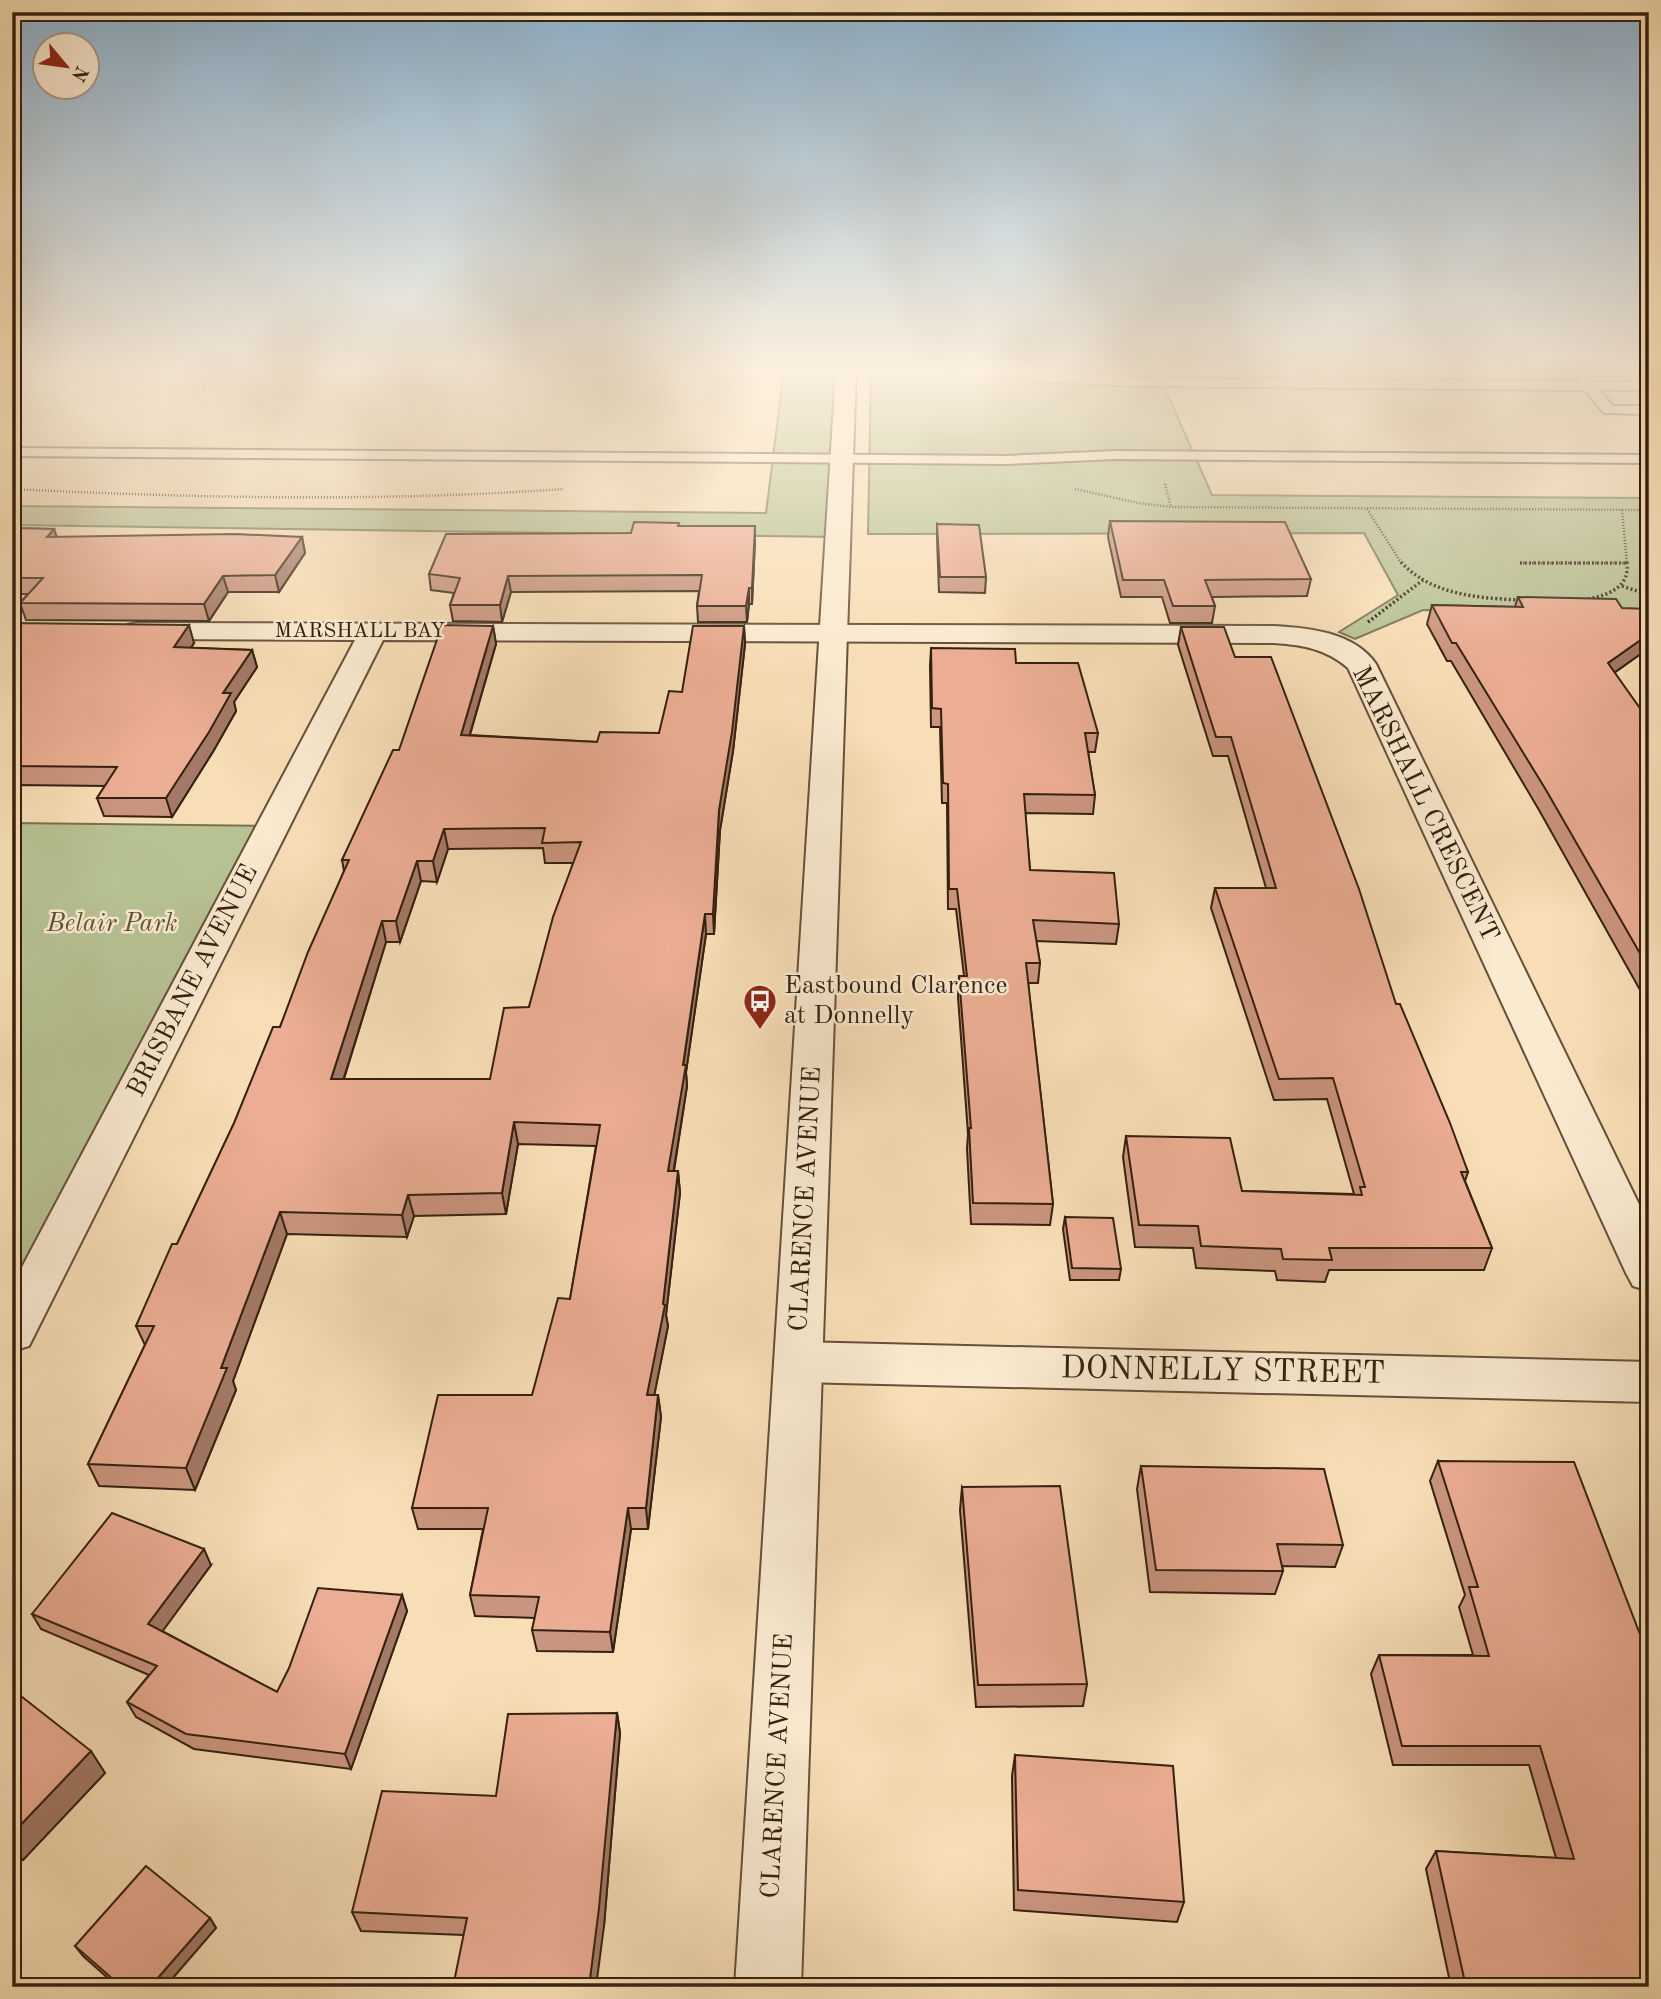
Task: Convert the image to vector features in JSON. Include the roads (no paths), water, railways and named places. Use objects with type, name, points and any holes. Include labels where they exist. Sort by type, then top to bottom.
[{"type":"street","name":"CLARENCE AVENUE","points":[[768,1987],[841,463]]},
{"type":"street","name":"MARSHALL BAY","points":[[110,631],[834,632]]},
{"type":"street","name":"BRISBANE AVENUE","points":[[12,1332],[26,1272],[374,631]]},
{"type":"street","name":"MARSHALL CRESCENT","points":[[834,632],[1278,636],[1310,638],[1350,653],[1361,664],[1649,1273]]},
{"type":"street","name":"DONNELLY STREET","points":[[798,1362],[1649,1382]]},
{"type":"lane","points":[[1065,463],[1147,468],[1649,471]]},
{"type":"place","name":"Eastbound Clarence at Donnelly","points":[[760,1031]]},
{"type":"park label","name":"Belair Park","points":[[112,924]]}]
